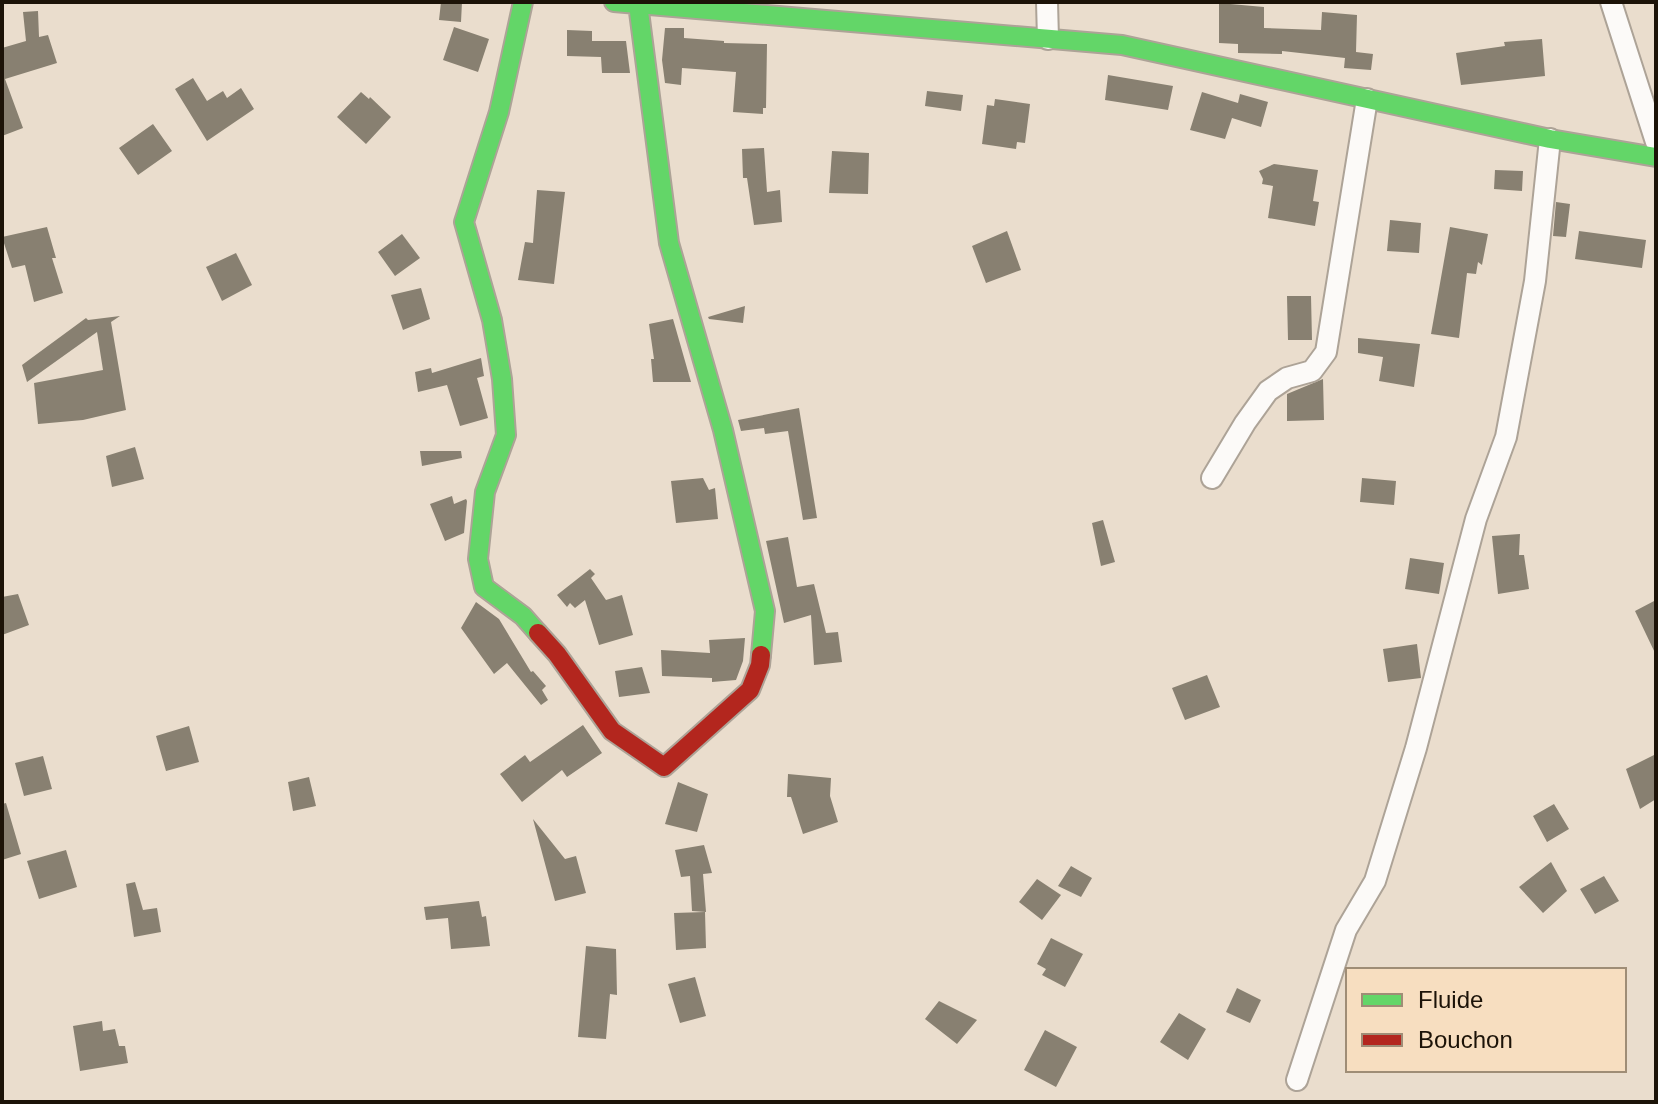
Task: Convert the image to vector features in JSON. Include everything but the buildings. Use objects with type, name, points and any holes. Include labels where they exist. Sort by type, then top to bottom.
[{"type":"street","points":[[523,2],[499,112],[464,222],[492,320],[502,379],[506,435],[485,492],[478,559],[484,587],[523,616],[549,645],[612,731],[664,767],[750,690],[760,665],[765,611],[723,430],[669,243],[638,4]]},
{"type":"street","points":[[614,2],[740,7],[1122,45],[1550,139],[1656,157]]},
{"type":"street","points":[[1047,2],[1048,39]]},
{"type":"street","points":[[1611,2],[1656,142]]},
{"type":"street","points":[[1212,478],[1268,391],[1287,378],[1312,371],[1326,352],[1367,99]]},
{"type":"street","points":[[1297,1080],[1346,930],[1375,881],[1416,748],[1476,519],[1506,437],[1535,281],[1550,139]]},
{"type":"traffic: fast","points":[[523,2],[499,112],[464,222],[492,320],[502,379],[506,435],[485,492],[478,559],[484,587],[523,616],[538,633]]},
{"type":"traffic: fast","points":[[614,2],[1122,45],[1550,139],[1656,157]]},
{"type":"traffic: fast","points":[[638,4],[669,243],[723,430],[765,611],[761,655]]},
{"type":"traffic: jam","points":[[538,633],[557,654],[612,731],[664,767],[750,690],[761,655]]}]
